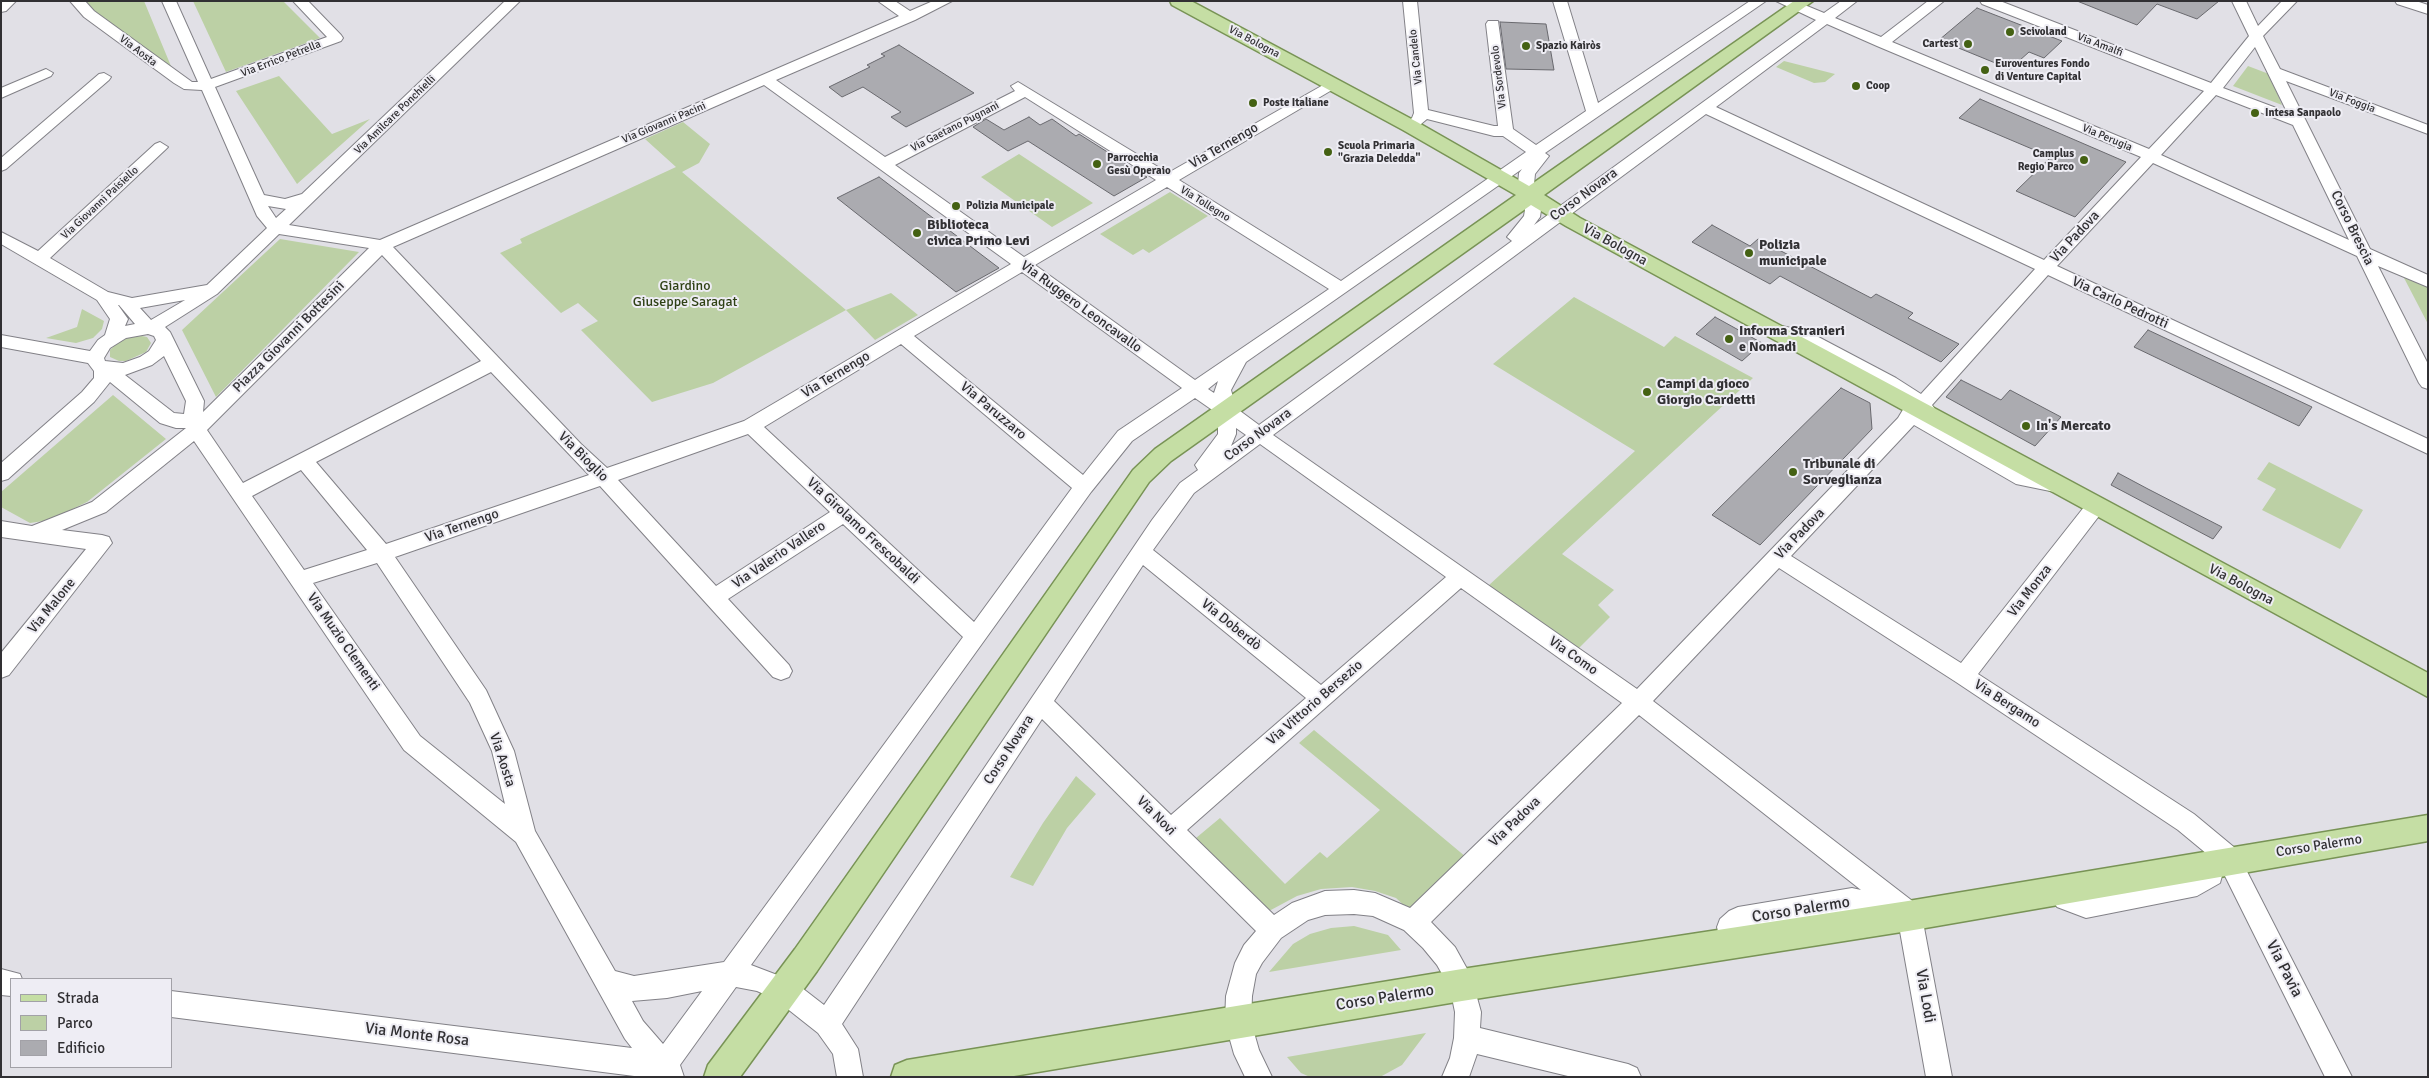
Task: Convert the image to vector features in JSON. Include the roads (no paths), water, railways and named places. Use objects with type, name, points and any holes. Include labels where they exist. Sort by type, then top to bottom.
[{"type":"main road","name":"Via Bologna","points":[[1178,1],[1332,84],[1416,119],[1558,214],[1771,330],[1916,412],[2428,686]]},
{"type":"main road","points":[[720,1077],[784,990],[1142,476],[1163,455],[1795,3]]},
{"type":"main road","name":"Corso Palermo","points":[[907,1077],[1034,1066],[1238,1022],[1897,917],[2428,828]]},
{"type":"street","points":[[1,8],[9,1]]},
{"type":"street","name":"Via Aosta","points":[[77,1],[89,14],[178,80],[189,86],[206,86]]},
{"type":"street","points":[[169,1],[265,216],[276,228],[382,245]]},
{"type":"street","name":"Via Errico Petrella","points":[[206,86],[336,38],[300,1]]},
{"type":"street","name":"Via Amilcare Ponchielli","points":[[276,228],[514,1]]},
{"type":"street","points":[[885,1],[910,17]]},
{"type":"street","name":"Via Giovanni Pacini","points":[[382,245],[944,1]]},
{"type":"street","name":"Via Candelo","points":[[1410,1],[1416,119]]},
{"type":"street","points":[[1560,1],[1594,113]]},
{"type":"street","points":[[664,1073],[729,973],[1084,487],[1125,436],[1341,290],[1502,178],[1536,152],[1758,1]]},
{"type":"street","name":"Corso Novara","points":[[827,1024],[1040,702],[1141,552],[1187,488],[1500,256],[1850,1]]},
{"type":"street","points":[[1882,43],[1937,1]]},
{"type":"street","name":"Via Amalfi","points":[[1987,1],[2301,124]]},
{"type":"street","points":[[2239,1],[2257,35],[2290,1]]},
{"type":"street","points":[[2402,1],[2428,10]]},
{"type":"street","name":"Via Perugia","points":[[1795,3],[1826,19],[2151,156],[2428,282]]},
{"type":"street","name":"Via Sordevolo","points":[[1493,24],[1506,131]]},
{"type":"street","name":"Via Padova","points":[[1413,922],[1638,702],[1916,412],[2046,268],[2214,89],[2257,35]]},
{"type":"street","name":"Corso Brescia","points":[[2257,35],[2428,383]]},
{"type":"street","name":"Via Foggia","points":[[2276,72],[2428,130]]},
{"type":"street","points":[[1,94],[46,73]]},
{"type":"street","points":[[1,166],[104,77]]},
{"type":"street","name":"Via Ruggero Leoncavallo","points":[[766,79],[1227,411]]},
{"type":"street","name":"Via Ternengo","points":[[300,579],[381,554],[751,426],[1166,179],[1332,84]]},
{"type":"street","name":"Via Gaetano Pugnani","points":[[884,164],[1022,88]]},
{"type":"street","name":"Via Tollegno","points":[[1022,88],[1341,290]]},
{"type":"street","name":"Via Carlo Pedrotti","points":[[1704,107],[2428,447]]},
{"type":"street","name":"Via Bologna","points":[[1416,119],[1494,131],[1506,131],[1536,152]]},
{"type":"street","points":[[1500,256],[1532,217],[1533,210],[1529,195],[1527,173],[1557,138]]},
{"type":"street","name":"Via Giovanni Paisiello","points":[[40,259],[160,147]]},
{"type":"street","points":[[257,200],[286,204],[308,198]]},
{"type":"street","points":[[1,237],[103,296],[125,301],[130,304],[148,328],[161,332],[195,402],[195,425],[166,418],[104,366],[97,351],[113,337],[130,330],[148,328],[169,318],[210,290],[276,228]]},
{"type":"street","name":"Via Bioglio","points":[[382,245],[604,477],[781,671]]},
{"type":"street","name":"Piazza Giovanni Bottesini","points":[[31,534],[99,507],[195,425],[382,245]]},
{"type":"street","points":[[130,304],[210,290]]},
{"type":"street","points":[[103,296],[119,319],[113,337]]},
{"type":"street","name":"Via Paruzzaro","points":[[902,335],[1084,487]]},
{"type":"street","points":[[1,341],[104,366],[136,366],[155,355],[164,341]]},
{"type":"street","points":[[1187,488],[1222,445],[1227,434],[1227,411],[1222,390],[1244,355]]},
{"type":"street","points":[[240,493],[493,363]]},
{"type":"street","points":[[1,474],[88,397],[102,379],[104,366]]},
{"type":"street","name":"Via Como","points":[[1227,411],[1638,702],[1906,910],[1897,917]]},
{"type":"street","name":"Via Muzio Clementi","points":[[195,425],[412,742],[524,834]]},
{"type":"street","name":"Via Girolamo Frescobaldi","points":[[751,426],[975,636]]},
{"type":"street","name":"Via Aosta","points":[[303,460],[381,554],[478,697],[503,752],[524,834],[634,1030],[664,1073]]},
{"type":"street","name":"Via Monza","points":[[1964,676],[2096,507]]},
{"type":"street","name":"Via Valerio Vallero","points":[[714,598],[844,513]]},
{"type":"street","points":[[1,529],[31,534]]},
{"type":"street","name":"Via Malone","points":[[1,669],[102,543],[31,534]]},
{"type":"street","name":"Via Doberdò","points":[[1141,552],[1322,698]]},
{"type":"street","name":"Via Bergamo","points":[[1777,557],[1964,676],[2186,822],[2220,862]]},
{"type":"street","name":"Via Vittorio Bersezio","points":[[1170,830],[1460,577]]},
{"type":"street","name":"Via Novi","points":[[1040,702],[1272,930]]},
{"type":"street","name":"Via Pavia","points":[[2220,862],[2339,1077]]},
{"type":"street","points":[[1259,1077],[1247,1054],[1238,1022],[1239,996],[1244,972],[1253,954],[1272,930],[1301,911],[1325,903],[1354,902],[1375,905],[1413,922],[1432,939],[1446,956],[1462,985],[1468,1012],[1468,1038],[1463,1060],[1455,1077]]},
{"type":"street","name":"Via Lodi","points":[[1897,917],[1911,922],[1939,1077]]},
{"type":"street","points":[[606,981],[634,988],[647,988],[729,973],[757,978],[784,990],[827,1024],[846,1049],[850,1077]]},
{"type":"street","name":"Via Monte Rosa","points":[[172,1004],[664,1073]]},
{"type":"street","points":[[1468,1038],[1628,1077]]},
{"type":"place","name":"Scivoland","points":[[2010,32]]},
{"type":"place","name":"Cartest","points":[[1968,44]]},
{"type":"place","name":"Spazio Kairòs","points":[[1526,46]]},
{"type":"place","name":"Euroventures Fondo di Venture Capital","points":[[1985,70]]},
{"type":"place","name":"Coop","points":[[1856,86]]},
{"type":"place","name":"Poste Italiane","points":[[1253,103]]},
{"type":"place","name":"Intesa Sanpaolo","points":[[2255,113]]},
{"type":"place","name":"Scuola Primaria \"Grazia Deledda\"","points":[[1328,152]]},
{"type":"place","name":"Camplus Regio Parco","points":[[2084,160]]},
{"type":"place","name":"Parrocchia Gesù Operaio","points":[[1097,164]]},
{"type":"place","name":"Polizia Municipale","points":[[956,206]]},
{"type":"place","name":"Biblioteca civica Primo Levi","points":[[917,233]]},
{"type":"place","name":"Polizia municipale","points":[[1749,253]]},
{"type":"place","name":"Informa Stranieri e Nomadi","points":[[1729,339]]},
{"type":"place","name":"Campi da gioco Giorgio Cardetti","points":[[1647,392]]},
{"type":"place","name":"In's Mercato","points":[[2026,426]]},
{"type":"place","name":"Tribunale di Sorveglianza","points":[[1793,472]]},
{"type":"park label","name":"Giardino Giuseppe Saragat","points":[[685,294]]}]
